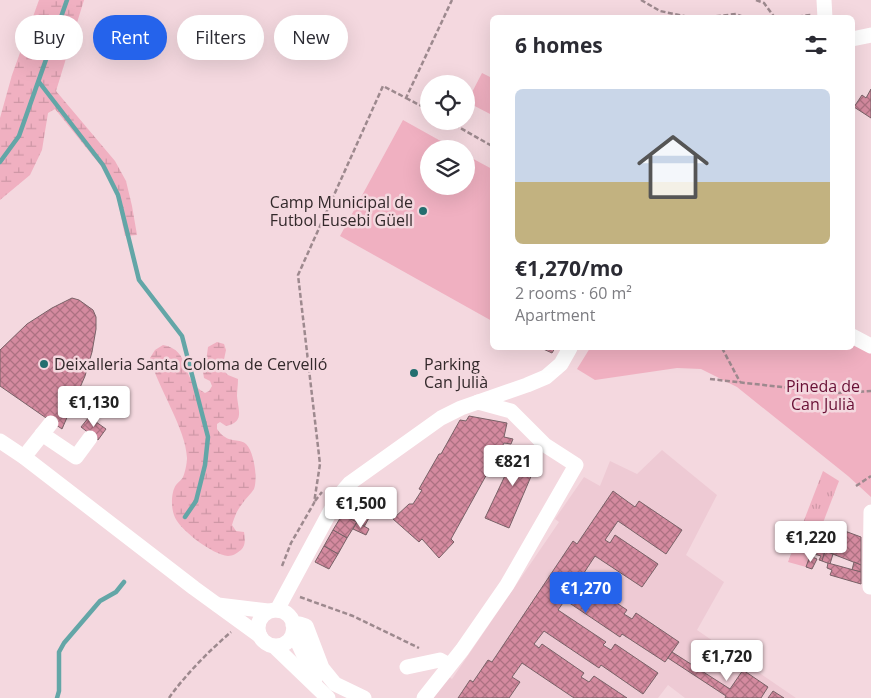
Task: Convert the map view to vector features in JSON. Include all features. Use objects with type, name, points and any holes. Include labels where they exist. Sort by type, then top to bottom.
[{"type":"street","points":[[820,15],[824,0]]},
{"type":"street","points":[[855,38],[871,35]]},
{"type":"street","points":[[855,338],[871,346]]},
{"type":"street","points":[[260,636],[258,624],[260,619],[273,610],[338,498],[350,483],[441,418],[546,377],[561,364],[569,350]]},
{"type":"street","points":[[424,698],[445,662],[462,650],[507,585],[576,465],[546,444],[511,411],[478,402]]},
{"type":"street","points":[[24,457],[47,429],[76,457],[90,438]]},
{"type":"street","points":[[0,440],[216,605],[260,636],[267,644],[275,647],[324,693]]},
{"type":"street","points":[[870,587],[871,512]]},
{"type":"street","points":[[216,605],[273,610],[287,614],[296,624],[324,693]]},
{"type":"street","points":[[275,647],[287,641],[296,624]]},
{"type":"street","points":[[296,624],[306,626],[322,668],[335,684],[364,698]]},
{"type":"street","points":[[407,667],[445,662]]},
{"type":"path","points":[[406,98],[452,0]]},
{"type":"path","points":[[642,0],[660,11],[679,15]]},
{"type":"path","points":[[756,0],[764,4],[773,15]]},
{"type":"path","points":[[659,15],[660,11]]},
{"type":"path","points":[[282,568],[291,543],[314,503],[320,464],[298,275],[383,86],[420,105]]},
{"type":"path","points":[[464,130],[490,145]]},
{"type":"path","points":[[723,350],[740,382]]},
{"type":"path","points":[[710,379],[835,392],[871,391]]},
{"type":"path","points":[[856,486],[871,476]]},
{"type":"path","points":[[296,595],[375,626],[445,662]]},
{"type":"path","points":[[169,698],[204,658],[241,623]]},
{"type":"shaded area","points":[[662,450],[717,495],[686,555],[724,582],[697,630],[796,698],[685,698],[668,685],[658,698],[433,698],[449,677],[452,679],[559,522],[555,519],[584,477],[600,486],[610,461],[637,474]]},
{"type":"green space","points":[[39,0],[84,0],[79,15],[34,15]]},
{"type":"green space","points":[[17,60],[66,60],[56,91],[115,161],[126,181],[137,235],[125,236],[117,197],[105,171],[55,109],[48,113],[42,150],[30,175],[0,200],[0,118]]},
{"type":"green space","points":[[482,73],[490,77],[490,114],[475,106],[475,87]]},
{"type":"green space","name":"Camp Municipal de Futbol Eusebi Güell","points":[[403,120],[439,140],[420,140],[420,195],[475,195],[475,160],[490,168],[490,320],[340,236]]},
{"type":"green space","points":[[217,342],[224,344],[226,350],[222,369],[228,375],[238,379],[239,415],[236,422],[232,424],[226,426],[220,422],[217,424],[217,429],[225,437],[246,444],[253,459],[255,472],[254,489],[243,502],[232,525],[236,531],[244,532],[244,546],[241,550],[228,556],[205,546],[189,534],[174,515],[172,495],[174,488],[185,471],[187,458],[182,434],[150,358],[155,350],[163,345],[172,348],[182,359],[191,380],[205,393],[212,386],[210,381],[204,378],[202,365],[206,362],[208,347]]},
{"type":"green space","name":"Pineda de Can Julià","points":[[855,342],[871,351],[871,497],[848,476],[737,387],[701,369],[677,368],[595,380],[577,369],[589,350],[855,350]]},
{"type":"green space","points":[[823,471],[839,481],[806,567],[788,562]]},
{"type":"building","points":[[871,89],[871,118],[855,108],[862,95],[866,98]]},
{"type":"building","name":"Deixalleria Santa Coloma de Cervelló","points":[[72,298],[79,300],[93,310],[96,317],[96,329],[85,376],[62,429],[0,386],[0,350],[27,324]]},
{"type":"building","points":[[469,416],[507,423],[504,437],[513,439],[511,444],[504,443],[451,539],[454,542],[439,558],[422,539],[419,542],[393,519],[409,504],[413,504],[422,490],[419,489],[460,420],[466,421]]},
{"type":"building","points":[[89,417],[106,429],[98,440],[81,427]]},
{"type":"building","points":[[519,446],[541,453],[509,528],[485,518]]},
{"type":"building","points":[[613,491],[635,507],[639,501],[682,530],[666,554],[618,521],[605,540],[610,543],[615,535],[658,564],[642,587],[595,556],[578,582],[582,585],[584,581],[627,610],[624,614],[632,619],[636,613],[679,642],[665,662],[622,634],[620,637],[565,600],[558,610],[606,642],[603,645],[611,650],[615,644],[658,673],[643,694],[601,665],[599,668],[544,631],[534,644],[539,648],[542,644],[584,673],[581,677],[589,682],[594,676],[627,698],[574,698],[522,663],[512,677],[520,682],[509,698],[458,698],[470,680],[473,682],[488,660],[492,662],[573,541],[577,544]]},
{"type":"building","points":[[367,502],[378,508],[373,517],[362,512]]},
{"type":"building","points":[[348,504],[370,516],[364,527],[342,515]]},
{"type":"building","points":[[342,515],[357,522],[347,538],[333,530]]},
{"type":"building","points":[[357,522],[369,529],[366,535],[353,529]]},
{"type":"building","points":[[823,523],[834,527],[822,561],[819,560],[821,556],[811,553]]},
{"type":"building","points":[[834,527],[861,537],[861,565],[825,551]]},
{"type":"building","points":[[333,530],[347,538],[338,554],[324,546]]},
{"type":"building","points":[[324,546],[338,554],[329,569],[315,562]]},
{"type":"building","points":[[825,551],[833,554],[830,564],[822,561]]},
{"type":"building","points":[[810,556],[817,559],[812,569],[806,567]]},
{"type":"building","points":[[854,562],[861,565],[861,572],[852,570]]},
{"type":"building","points":[[828,563],[861,572],[861,584],[830,575],[832,570],[827,568]]},
{"type":"building","points":[[672,652],[730,689],[743,670],[768,687],[761,698],[725,698],[726,696],[668,658]]},
{"type":"building","points":[[773,691],[784,698],[768,698]]},
{"type":"waterway","points":[[0,162],[19,136],[67,0]]},
{"type":"waterway","points":[[39,82],[103,165],[118,195],[139,280],[182,336],[208,437],[205,465],[196,501],[185,517]]},
{"type":"waterway","points":[[57,698],[59,691],[59,652],[64,643],[100,601],[116,592],[124,582]]},
{"type":"place","name":"Camp Municipal de Futbol Eusebi Güell","points":[[423,211]]},
{"type":"place","name":"Deixalleria Santa Coloma de Cervelló","points":[[44,364]]},
{"type":"place","name":"Parking Can Julià","points":[[414,373]]}]
